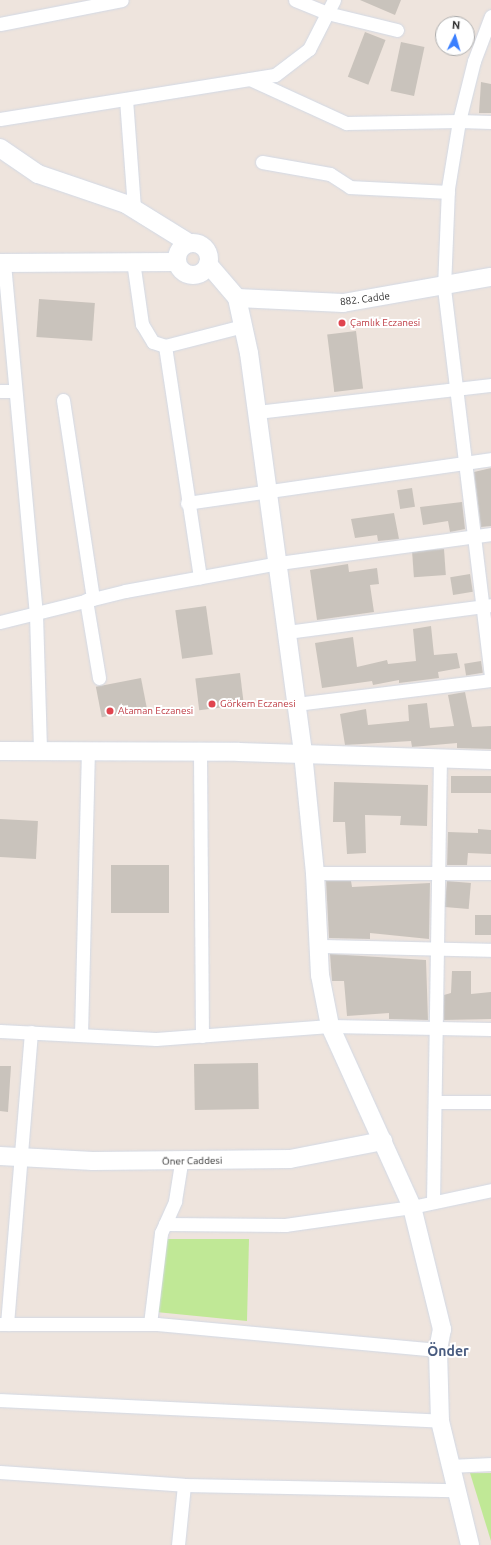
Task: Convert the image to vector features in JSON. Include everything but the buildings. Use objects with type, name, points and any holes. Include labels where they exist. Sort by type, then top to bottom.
[{"type":"street","points":[[0,24],[122,0]]},
{"type":"street","points":[[295,0],[327,13],[398,30]]},
{"type":"street","points":[[0,119],[275,75],[309,49],[334,0]]},
{"type":"street","points":[[491,16],[474,61],[459,122],[448,192],[444,288],[472,538],[486,605],[491,675]]},
{"type":"street","points":[[250,79],[346,123],[491,122]]},
{"type":"street","points":[[126,100],[134,208]]},
{"type":"street","points":[[0,148],[38,174],[134,208],[189,242],[205,248],[208,264],[237,298],[257,412],[288,632],[316,873],[319,946],[330,1026],[412,1207],[442,1329],[438,1350],[440,1421],[455,1490],[470,1545]]},
{"type":"street","points":[[262,162],[330,174],[350,187],[448,192]]},
{"type":"street","points":[[189,242],[177,253],[177,262],[180,268],[192,275],[205,270],[208,264]]},
{"type":"street","points":[[40,751],[36,614],[2,263],[133,261],[177,262]]},
{"type":"street","points":[[133,261],[143,328],[153,342],[165,346],[243,326]]},
{"type":"street","name":"882. Cadde","points":[[237,298],[343,303],[444,288],[491,277]]},
{"type":"street","points":[[165,346],[187,503],[200,578]]},
{"type":"street","points":[[257,412],[491,386]]},
{"type":"street","points":[[0,391],[15,391]]},
{"type":"street","points":[[64,400],[90,600],[98,678]]},
{"type":"street","points":[[187,503],[268,490],[491,459]]},
{"type":"street","points":[[0,622],[90,600],[279,563],[472,538],[491,534]]},
{"type":"street","points":[[288,632],[486,605]]},
{"type":"street","points":[[296,704],[491,680]]},
{"type":"street","points":[[0,751],[303,753],[491,760]]},
{"type":"street","points":[[81,1035],[88,752]]},
{"type":"street","points":[[200,752],[202,1036]]},
{"type":"street","points":[[434,1202],[440,758]]},
{"type":"street","points":[[316,873],[491,873]]},
{"type":"street","points":[[319,946],[437,950],[491,950]]},
{"type":"street","points":[[0,1030],[156,1039],[330,1026],[491,1029]]},
{"type":"street","points":[[31,1032],[21,1157],[4,1324],[150,1324],[438,1350]]},
{"type":"street","points":[[435,1102],[491,1102]]},
{"type":"street","name":"Öner Caddesi","points":[[0,1156],[181,1162],[290,1159],[383,1141]]},
{"type":"street","points":[[150,1324],[161,1232],[175,1201],[181,1162]]},
{"type":"street","points":[[165,1224],[285,1225],[412,1207],[490,1193]]},
{"type":"street","points":[[0,1400],[440,1421]]},
{"type":"street","points":[[450,1466],[491,1464]]},
{"type":"street","points":[[0,1472],[184,1485],[455,1490]]},
{"type":"street","points":[[178,1545],[184,1485]]},
{"type":"green space","points":[[163,1239],[249,1239],[247,1321],[156,1312]]},
{"type":"green space","points":[[470,1473],[491,1473],[491,1541]]},
{"type":"place","name":"Çamlık Eczanesi","points":[[342,323]]},
{"type":"place","name":"Görkem Eczanesi","points":[[212,704]]},
{"type":"place","name":"Ataman Eczanesi","points":[[110,711]]},
{"type":"district","name":"Önder","points":[[448,1351]]}]
